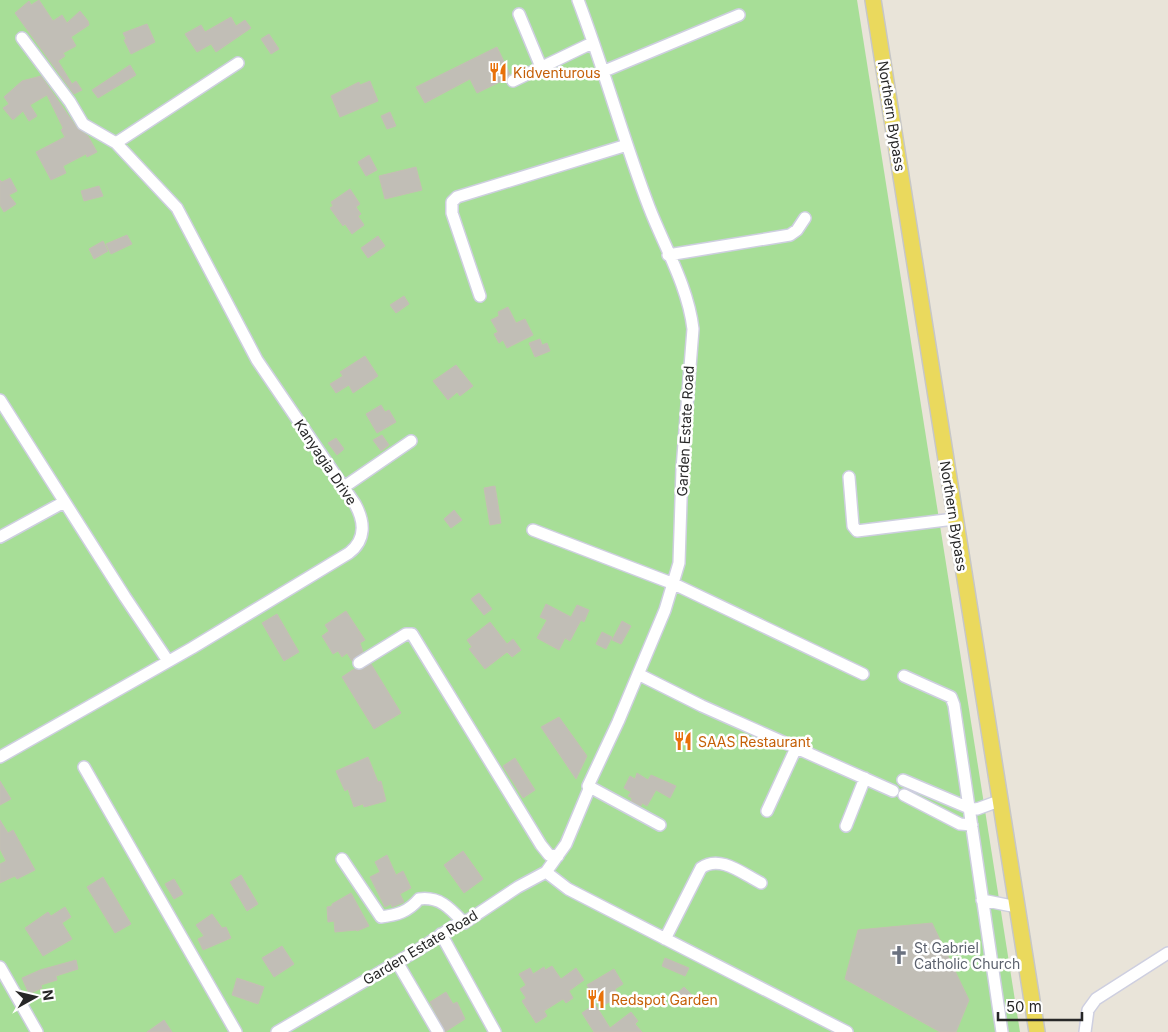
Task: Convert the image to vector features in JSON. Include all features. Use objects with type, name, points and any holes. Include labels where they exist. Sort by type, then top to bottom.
[{"type":"main road","name":"Northern Bypass","points":[[873,0],[1037,1032]]},
{"type":"street","name":"Garden Estate Road","points":[[277,1032],[397,962],[460,922],[464,923],[518,887],[546,872],[558,856],[574,827],[588,786],[638,674],[674,584],[680,548],[682,468],[692,328],[686,294],[668,256],[627,145],[578,0]]},
{"type":"street","points":[[519,14],[541,67]]},
{"type":"street","points":[[602,72],[739,15]]},
{"type":"street","name":"Kanyagia Drive","points":[[0,757],[192,648],[356,548],[361,541],[363,525],[360,512],[344,487],[257,360],[177,208],[116,144],[83,124],[70,102],[22,38]]},
{"type":"street","points":[[513,81],[592,43]]},
{"type":"street","points":[[116,144],[238,63]]},
{"type":"street","points":[[480,296],[452,213],[452,202],[456,197],[627,145]]},
{"type":"street","points":[[668,256],[790,234],[798,230],[805,218]]},
{"type":"street","points":[[0,400],[64,502],[168,660]]},
{"type":"street","points":[[344,487],[411,441]]},
{"type":"street","points":[[849,477],[853,526],[857,531],[954,519]]},
{"type":"street","points":[[0,537],[64,502]]},
{"type":"street","points":[[533,530],[674,584],[863,674]]},
{"type":"street","points":[[359,663],[406,634],[412,634],[541,845],[549,855],[558,856]]},
{"type":"street","points":[[638,674],[702,706],[899,793],[960,824],[972,826]]},
{"type":"street","points":[[904,676],[950,697],[954,705],[1002,1032]]},
{"type":"street","points":[[767,811],[796,748]]},
{"type":"street","points":[[84,767],[236,1032]]},
{"type":"street","points":[[846,826],[865,778]]},
{"type":"street","points":[[903,780],[969,808],[977,809],[999,801]]},
{"type":"street","points":[[588,786],[660,825]]},
{"type":"street","points":[[342,859],[381,917],[395,916],[411,908],[419,899],[430,898],[444,903],[464,923]]},
{"type":"street","points":[[665,938],[701,868],[707,864],[721,863],[761,883]]},
{"type":"street","points":[[546,872],[568,889],[665,938],[695,956],[847,1032]]},
{"type":"street","points":[[982,900],[1017,908]]},
{"type":"street","points":[[441,934],[495,1032]]},
{"type":"street","points":[[1085,1032],[1088,1010],[1096,999],[1168,953]]},
{"type":"street","points":[[397,962],[438,1032]]},
{"type":"street","points":[[0,967],[37,1032]]},
{"type":"green space","points":[[0,0],[857,0],[1020,1032],[0,1032]]},
{"type":"building","points":[[39,0],[53,21],[62,15],[67,23],[80,11],[88,21],[89,25],[71,37],[76,46],[63,53],[65,56],[58,61],[72,84],[76,81],[82,90],[74,94],[15,13],[29,1],[31,5]]},
{"type":"building","points":[[231,17],[236,26],[245,20],[251,28],[216,52],[211,44],[197,52],[185,34],[201,25],[205,32]]},
{"type":"building","points":[[147,24],[155,42],[131,54],[124,40],[126,39],[123,33]]},
{"type":"building","points":[[269,34],[279,49],[271,54],[261,39]]},
{"type":"building","points":[[497,47],[510,74],[506,79],[477,93],[470,79],[425,103],[416,87]]},
{"type":"building","points":[[130,65],[136,75],[98,98],[92,90]]},
{"type":"building","points":[[41,76],[77,128],[88,136],[97,152],[87,157],[86,154],[63,166],[66,173],[51,180],[36,152],[65,137],[61,130],[63,128],[47,95],[30,105],[37,116],[29,121],[23,111],[13,120],[3,108],[9,104],[4,97],[22,81]]},
{"type":"building","points":[[370,81],[378,101],[340,117],[331,96],[359,82],[360,85]]},
{"type":"building","points":[[390,112],[396,126],[387,129],[381,116]]},
{"type":"building","points":[[369,155],[377,170],[366,176],[358,162]]},
{"type":"building","points":[[416,167],[422,190],[385,199],[379,176]]},
{"type":"building","points":[[10,178],[17,191],[9,195],[16,204],[4,212],[0,205],[0,180],[2,182]]},
{"type":"building","points":[[99,186],[103,196],[84,201],[81,191]]},
{"type":"building","points":[[350,189],[360,204],[356,207],[361,214],[358,216],[364,225],[352,234],[345,224],[343,226],[330,208],[333,206],[331,202]]},
{"type":"building","points":[[127,235],[132,244],[111,254],[106,244]]},
{"type":"building","points":[[378,236],[385,246],[368,258],[361,248]]},
{"type":"building","points":[[103,241],[108,251],[94,259],[89,249]]},
{"type":"building","points":[[404,296],[409,304],[396,313],[390,305]]},
{"type":"building","points":[[508,307],[516,323],[525,319],[533,335],[507,348],[503,340],[499,343],[494,334],[498,332],[491,320],[499,316],[498,312]]},
{"type":"building","points":[[540,339],[542,345],[547,343],[550,351],[535,357],[529,343]]},
{"type":"building","points":[[365,356],[378,376],[353,393],[349,385],[336,393],[330,384],[343,376],[340,372]]},
{"type":"building","points":[[456,365],[473,386],[460,396],[457,392],[448,400],[433,381]]},
{"type":"building","points":[[381,405],[385,412],[389,410],[396,422],[377,433],[366,414]]},
{"type":"building","points":[[382,435],[389,445],[381,451],[373,440]]},
{"type":"building","points":[[336,438],[344,449],[337,455],[328,443]]},
{"type":"building","points":[[495,486],[501,523],[490,525],[484,488]]},
{"type":"building","points":[[454,510],[462,520],[451,528],[444,519]]},
{"type":"building","points":[[479,593],[492,609],[484,615],[471,599]]},
{"type":"building","points":[[546,604],[571,617],[577,605],[589,610],[584,622],[581,620],[570,641],[565,638],[559,650],[537,638],[547,620],[540,617]]},
{"type":"building","points":[[346,611],[365,640],[360,643],[363,652],[352,661],[347,653],[342,657],[338,651],[333,654],[322,636],[329,631],[325,625]]},
{"type":"building","points":[[277,614],[299,652],[284,661],[262,623]]},
{"type":"building","points":[[622,621],[631,626],[621,644],[612,640]]},
{"type":"building","points":[[490,622],[507,644],[513,639],[521,650],[512,657],[507,652],[485,669],[469,649],[472,647],[467,640]]},
{"type":"building","points":[[602,632],[612,637],[606,649],[596,644]]},
{"type":"building","points":[[371,664],[401,713],[374,729],[342,677],[354,669],[360,670]]},
{"type":"building","points":[[559,717],[587,756],[576,779],[541,727]]},
{"type":"building","points":[[368,757],[378,782],[381,781],[386,801],[364,807],[363,804],[354,807],[348,789],[345,791],[336,771]]},
{"type":"building","points":[[515,758],[535,790],[523,798],[503,766]]},
{"type":"building","points":[[637,773],[648,780],[651,775],[676,786],[670,798],[656,790],[647,806],[642,803],[641,806],[631,801],[632,798],[628,796],[631,792],[624,788],[630,776],[635,779]]},
{"type":"building","points":[[0,781],[11,799],[0,805]]},
{"type":"building","points":[[0,820],[8,833],[13,830],[35,870],[17,879],[15,876],[0,883],[0,864],[6,861],[0,849]]},
{"type":"building","points":[[463,851],[483,879],[464,893],[444,865]]},
{"type":"building","points":[[387,855],[396,875],[403,871],[411,888],[400,894],[404,902],[392,907],[391,904],[385,907],[370,877],[380,872],[375,862]]},
{"type":"building","points":[[241,875],[258,904],[247,911],[230,882]]},
{"type":"building","points":[[103,877],[131,924],[115,933],[87,887]]},
{"type":"building","points":[[174,879],[183,894],[174,899],[165,884]]},
{"type":"building","points":[[351,893],[369,926],[357,931],[335,932],[334,921],[328,922],[327,907],[332,906],[332,904]]},
{"type":"building","points":[[65,907],[71,917],[62,923],[72,939],[43,956],[25,928],[48,912],[51,916]]},
{"type":"building","points":[[212,914],[222,928],[226,927],[231,938],[203,950],[198,939],[204,936],[196,925]]},
{"type":"building","name":"St Gabriel Catholic Church","points":[[932,923],[969,1000],[956,1032],[940,1032],[845,979],[858,930]]},
{"type":"building","points":[[282,946],[294,964],[274,977],[262,958]]},
{"type":"building","points":[[665,958],[689,968],[685,976],[662,966]]},
{"type":"building","points":[[76,960],[78,969],[56,976],[57,980],[41,985],[42,988],[29,994],[22,978],[40,970]]},
{"type":"building","points":[[552,966],[561,979],[576,968],[584,980],[569,991],[573,998],[566,1003],[563,999],[544,1011],[547,1016],[536,1023],[522,1001],[526,998],[520,989],[526,985],[519,974],[530,968],[533,974],[544,967],[545,970]]},
{"type":"building","points":[[614,969],[623,984],[615,989],[619,997],[600,1007],[587,985]]},
{"type":"building","points":[[237,978],[264,987],[258,1004],[232,995]]},
{"type":"building","points":[[684,987],[693,996],[681,1008],[672,998]]},
{"type":"building","points":[[446,992],[453,1004],[457,1002],[465,1019],[445,1032],[430,1002]]},
{"type":"building","points":[[595,1004],[610,1028],[631,1012],[638,1021],[635,1024],[642,1032],[594,1032],[582,1013]]},
{"type":"building","points":[[164,1020],[172,1032],[147,1032]]},
{"type":"place","name":"Kidventurous","points":[[498,72]]},
{"type":"place","name":"SAAS Restaurant","points":[[683,741]]},
{"type":"place","name":"St Gabriel Catholic Church","points":[[899,955]]},
{"type":"place","name":"Redspot Garden","points":[[596,999]]}]
